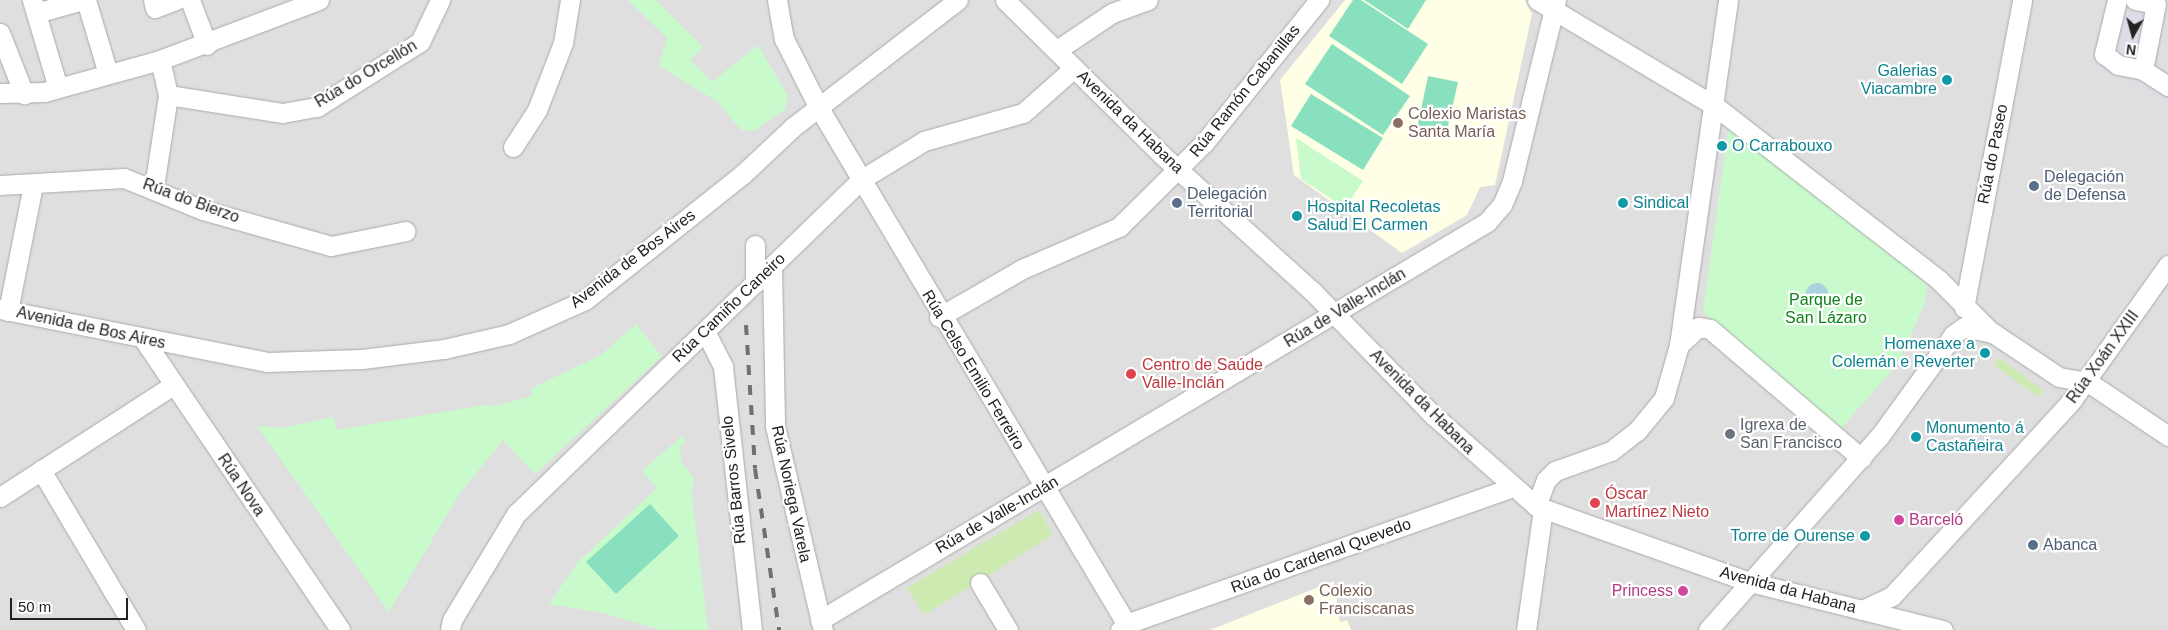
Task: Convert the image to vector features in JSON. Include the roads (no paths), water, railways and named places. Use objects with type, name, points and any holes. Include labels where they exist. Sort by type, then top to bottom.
[{"type":"street","points":[[58,88],[34,7],[84,0],[108,74]]},
{"type":"street","points":[[153,0],[156,8],[176,0]]},
{"type":"street","points":[[190,0],[207,45]]},
{"type":"street","name":"Rúa do Orcellón","points":[[168,95],[282,113],[317,107],[420,42],[440,0]]},
{"type":"street","points":[[513,147],[538,110],[563,43],[570,0]]},
{"type":"street","name":"Rúa Celso Emilio Ferreiro","points":[[777,0],[784,39],[819,108],[862,179],[940,317],[1044,487],[1126,628]]},
{"type":"street","name":"Avenida de Bos Aires","points":[[4,310],[182,347],[308,363],[444,349],[509,334],[585,300],[748,181],[769,146],[958,0]]},
{"type":"street","name":"Avenida da Habana","points":[[1005,0],[1179,170],[1334,315],[1513,488],[1540,507],[1750,582],[1943,630]]},
{"type":"street","points":[[1057,50],[1112,14],[1148,0]]},
{"type":"street","name":"Rúa Ramón Cabanillas","points":[[940,317],[1022,270],[1119,227],[1179,170],[1319,0]]},
{"type":"street","points":[[1537,0],[1556,6],[1715,106],[1939,280],[1964,308],[1993,333],[2059,377],[2088,382],[2168,436]]},
{"type":"street","points":[[1526,630],[1540,507],[1546,480],[1555,471],[1611,451],[1650,416],[1664,398],[1679,346],[1715,106],[1728,0]]},
{"type":"street","name":"Rúa do Paseo","points":[[1964,308],[2022,0]]},
{"type":"street","points":[[2117,0],[2104,54],[2118,65],[2143,70],[2168,86]]},
{"type":"street","points":[[2135,0],[2156,4],[2143,70]]},
{"type":"street","points":[[0,93],[24,94],[58,88],[160,60],[207,45],[310,2]]},
{"type":"street","name":"Rúa de Valle-Inclán","points":[[821,625],[1044,487],[1487,222],[1502,205],[1512,182],[1556,6]]},
{"type":"street","points":[[0,33],[24,94]]},
{"type":"street","points":[[154,187],[168,95],[160,60]]},
{"type":"street","name":"Rúa Camiño Caneiro","points":[[450,630],[452,620],[516,514],[706,333],[862,179],[924,141],[1023,113],[1074,68]]},
{"type":"street","name":"Rúa do Bierzo","points":[[0,185],[33,185],[124,178],[154,187],[203,210],[331,246],[406,231]]},
{"type":"street","points":[[4,310],[33,185]]},
{"type":"street","points":[[755,245],[756,283]]},
{"type":"street","name":"Rúa Xoán XXIII","points":[[1862,610],[1892,596],[2088,382],[2168,265]]},
{"type":"street","name":"Rúa Noriega Varela","points":[[772,266],[775,426],[821,625]]},
{"type":"street","points":[[1679,346],[1698,327],[1710,329],[1861,458]]},
{"type":"street","points":[[1708,630],[1861,458],[1948,342],[1964,327],[1993,333]]},
{"type":"street","name":"Rúa Barros Sivelo","points":[[706,333],[722,367],[752,630]]},
{"type":"street","name":"Rúa Nova","points":[[144,340],[154,359],[340,630]]},
{"type":"street","name":"Avenida de Bos Aires","points":[[154,359],[182,347]]},
{"type":"street","name":"Rúa Xoán XXIII","points":[[2032,445],[2038,425],[2063,392],[2059,377]]},
{"type":"street","points":[[0,497],[173,385]]},
{"type":"street","points":[[41,470],[136,630]]},
{"type":"street","name":"Rúa do Cardenal Quevedo","points":[[1126,628],[1513,488]]},
{"type":"street","points":[[980,583],[1008,630]]},
{"type":"street","points":[[1723,630],[1748,602],[1775,589]]},
{"type":"water","points":[[1817,283],[1825,286],[1828,294],[1825,302],[1817,305],[1809,302],[1806,294],[1809,286]]},
{"type":"railway","points":[[746,325],[755,469],[779,630]]},
{"type":"place","name":"Galerias Viacambre","points":[[1947,80]]},
{"type":"place","name":"Colexio Maristas Santa María","points":[[1398,123]]},
{"type":"place","name":"O Carrabouxo","points":[[1722,146]]},
{"type":"place","name":"Delegación de Defensa","points":[[2034,186]]},
{"type":"place","name":"Delegación Territorial","points":[[1177,203]]},
{"type":"place","name":"Sindical","points":[[1623,203]]},
{"type":"place","name":"Hospital Recoletas Salud El Carmen","points":[[1297,216]]},
{"type":"place","name":"Homenaxe a Colemán e Reverter","points":[[1985,353]]},
{"type":"place","name":"Centro de Saúde Valle-Inclán","points":[[1131,374]]},
{"type":"place","name":"Igrexa de San Francisco","points":[[1730,434]]},
{"type":"place","name":"Monumento á Castañeira","points":[[1916,437]]},
{"type":"place","name":"Óscar Martínez Nieto","points":[[1595,503]]},
{"type":"place","name":"Barceló","points":[[1899,520]]},
{"type":"place","name":"Torre de Ourense","points":[[1865,536]]},
{"type":"place","name":"Abanca","points":[[2033,545]]},
{"type":"place","name":"Princess","points":[[1683,591]]},
{"type":"place","name":"Colexio Franciscanas","points":[[1309,600]]},
{"type":"park label","name":"Parque de San Lázaro","points":[[1826,309]]}]
